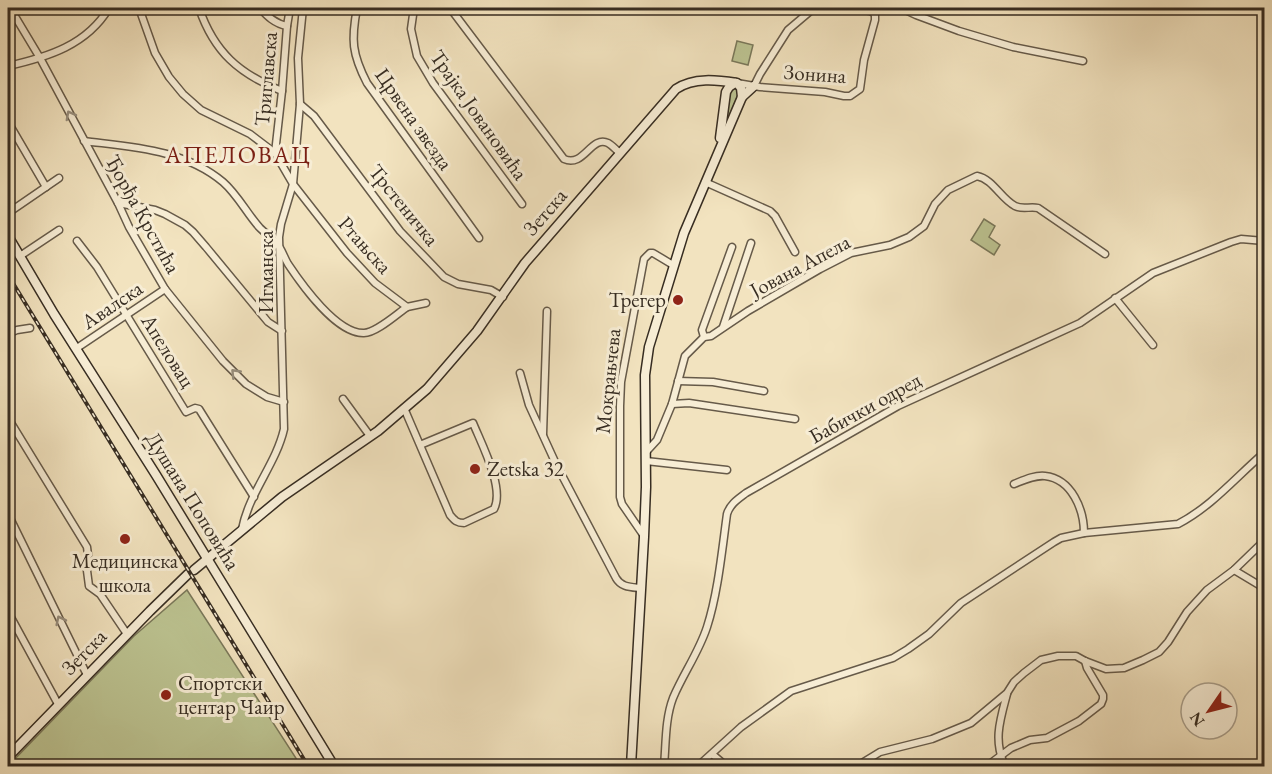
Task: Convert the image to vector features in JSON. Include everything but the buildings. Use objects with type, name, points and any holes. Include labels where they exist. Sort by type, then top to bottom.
[{"type":"street","name":"Ђорђа Крстића","points":[[10,8],[40,58],[165,289],[223,361],[246,384],[267,397],[284,402]]},
{"type":"street","points":[[8,66],[40,58],[69,46],[93,29],[109,8]]},
{"type":"street","points":[[139,8],[155,53],[169,77],[183,94],[201,110],[250,134],[275,153]]},
{"type":"street","points":[[199,8],[204,24],[225,55],[242,71],[282,92]]},
{"type":"street","points":[[260,8],[269,18],[287,26]]},
{"type":"street","name":"Триглавска","points":[[275,153],[290,8]]},
{"type":"street","name":"Игманска","points":[[242,530],[245,516],[279,446],[284,429],[279,237],[293,184],[300,104],[298,58],[303,8]]},
{"type":"street","name":"Црвена звезда","points":[[357,8],[353,44],[358,64],[367,83],[479,238]]},
{"type":"street","name":"Трајка Јовановића","points":[[414,8],[411,29],[417,56],[522,204]]},
{"type":"street","points":[[450,8],[564,159],[576,160],[602,142],[609,143],[620,153]]},
{"type":"street","points":[[742,97],[754,86],[788,30],[814,8]]},
{"type":"street","name":"Зонина","points":[[736,83],[844,96],[855,94],[860,89],[864,60],[877,11],[852,8]]},
{"type":"street","points":[[901,8],[960,31],[1083,62]]},
{"type":"street","points":[[705,81],[719,88],[725,99]]},
{"type":"street","name":"Зетска","points":[[8,757],[127,634],[191,572],[282,497],[370,436],[427,389],[477,331],[525,263],[676,89],[688,83],[705,81],[736,83]]},
{"type":"street","points":[[736,83],[741,88],[742,97]]},
{"type":"street","name":"Мокрањчева","points":[[719,147],[727,89],[736,83]]},
{"type":"street","name":"Мокрањчева","points":[[631,766],[644,537],[645,375],[649,347],[684,233],[742,97]]},
{"type":"street","name":"Трстеничка","points":[[300,104],[315,116],[400,231],[444,277],[458,284],[491,290],[503,297]]},
{"type":"street","points":[[8,122],[46,187]]},
{"type":"street","points":[[84,141],[156,150],[206,171],[223,182],[260,228],[274,240],[318,304],[354,332],[373,331],[407,307],[426,303]]},
{"type":"street","name":"Ртањска","points":[[275,153],[293,184],[347,253],[375,283],[407,307]]},
{"type":"street","name":"Јована Апела","points":[[645,457],[657,440],[672,404],[685,356],[704,337],[711,336],[820,269],[851,253],[890,245],[909,237],[924,226],[935,204],[948,190],[977,176],[984,178],[1012,204],[1021,208],[1033,206],[1038,208],[1105,254]]},
{"type":"street","points":[[8,213],[59,178]]},
{"type":"street","points":[[705,182],[770,211],[776,216],[795,252]]},
{"type":"street","points":[[118,203],[155,210],[193,232],[268,322],[282,331]]},
{"type":"street","points":[[20,256],[60,230]]},
{"type":"street","name":"Душана Поповића","points":[[8,236],[334,766]]},
{"type":"street","name":"Бабички одред","points":[[664,766],[668,720],[673,700],[707,626],[721,558],[727,514],[733,503],[746,493],[898,406],[1080,323],[1153,273],[1241,239],[1264,241]]},
{"type":"street","name":"Апеловац","points":[[77,241],[97,267],[186,411],[199,409],[254,497]]},
{"type":"street","points":[[723,327],[751,243]]},
{"type":"street","points":[[704,337],[702,330],[732,248]]},
{"type":"street","name":"Мокрањчева","points":[[644,537],[626,511],[620,497],[621,382],[644,259],[653,253],[673,265]]},
{"type":"street","name":"Авалска","points":[[77,348],[165,289]]},
{"type":"street","points":[[1115,298],[1153,345]]},
{"type":"street","points":[[543,436],[546,311]]},
{"type":"street","points":[[8,334],[30,328]]},
{"type":"street","points":[[520,373],[529,405],[556,464],[616,578],[623,586],[640,588]]},
{"type":"street","points":[[678,381],[713,382],[764,391]]},
{"type":"street","points":[[343,399],[370,436]]},
{"type":"street","points":[[672,404],[689,403],[795,418]]},
{"type":"street","points":[[404,408],[450,515],[454,520],[464,523],[494,508],[497,498],[495,478],[473,423],[420,445]]},
{"type":"street","points":[[8,418],[87,547],[86,563],[89,586],[100,594],[127,634]]},
{"type":"street","points":[[698,766],[741,727],[791,691],[893,658],[929,634],[960,603],[1061,538],[1084,533],[1178,524],[1190,518],[1264,453]]},
{"type":"street","points":[[645,457],[727,470]]},
{"type":"street","points":[[1014,484],[1034,476],[1047,476],[1061,482],[1078,502],[1084,521],[1084,533]]},
{"type":"street","points":[[8,514],[87,675]]},
{"type":"street","points":[[857,766],[880,752],[932,739],[971,723],[1041,660],[1058,656],[1076,656],[1085,662],[1106,669],[1124,668],[1159,652],[1187,612],[1207,590],[1234,570],[1264,541]]},
{"type":"street","points":[[1234,570],[1264,588]]},
{"type":"street","points":[[8,612],[58,704]]},
{"type":"street","points":[[987,766],[1011,748],[1030,740],[1047,738],[1062,731],[1101,704],[1103,695],[1085,662]]},
{"type":"street","points":[[1005,766],[1000,755],[998,740],[1007,693]]},
{"type":"street","points":[[712,754],[726,766]]},
{"type":"green space","points":[[737,41],[753,45],[748,65],[732,61]]},
{"type":"green space","points":[[734,88],[738,95],[725,126],[728,94]]},
{"type":"green space","points":[[984,219],[995,226],[989,237],[1000,245],[994,255],[971,240]]},
{"type":"green space","name":"Спортски центар Чаир","points":[[187,590],[301,766],[8,766],[134,636]]},
{"type":"railway","points":[[8,275],[308,766]]},
{"type":"place","name":"Трегер","points":[[678,300]]},
{"type":"place","name":"Zetska 32","points":[[475,469]]},
{"type":"place","name":"Медицинска школа","points":[[125,539]]},
{"type":"place","name":"Спортски центар Чаир","points":[[166,695]]},
{"type":"district","name":"АПЕЛОВАЦ","points":[[238,155]]}]
